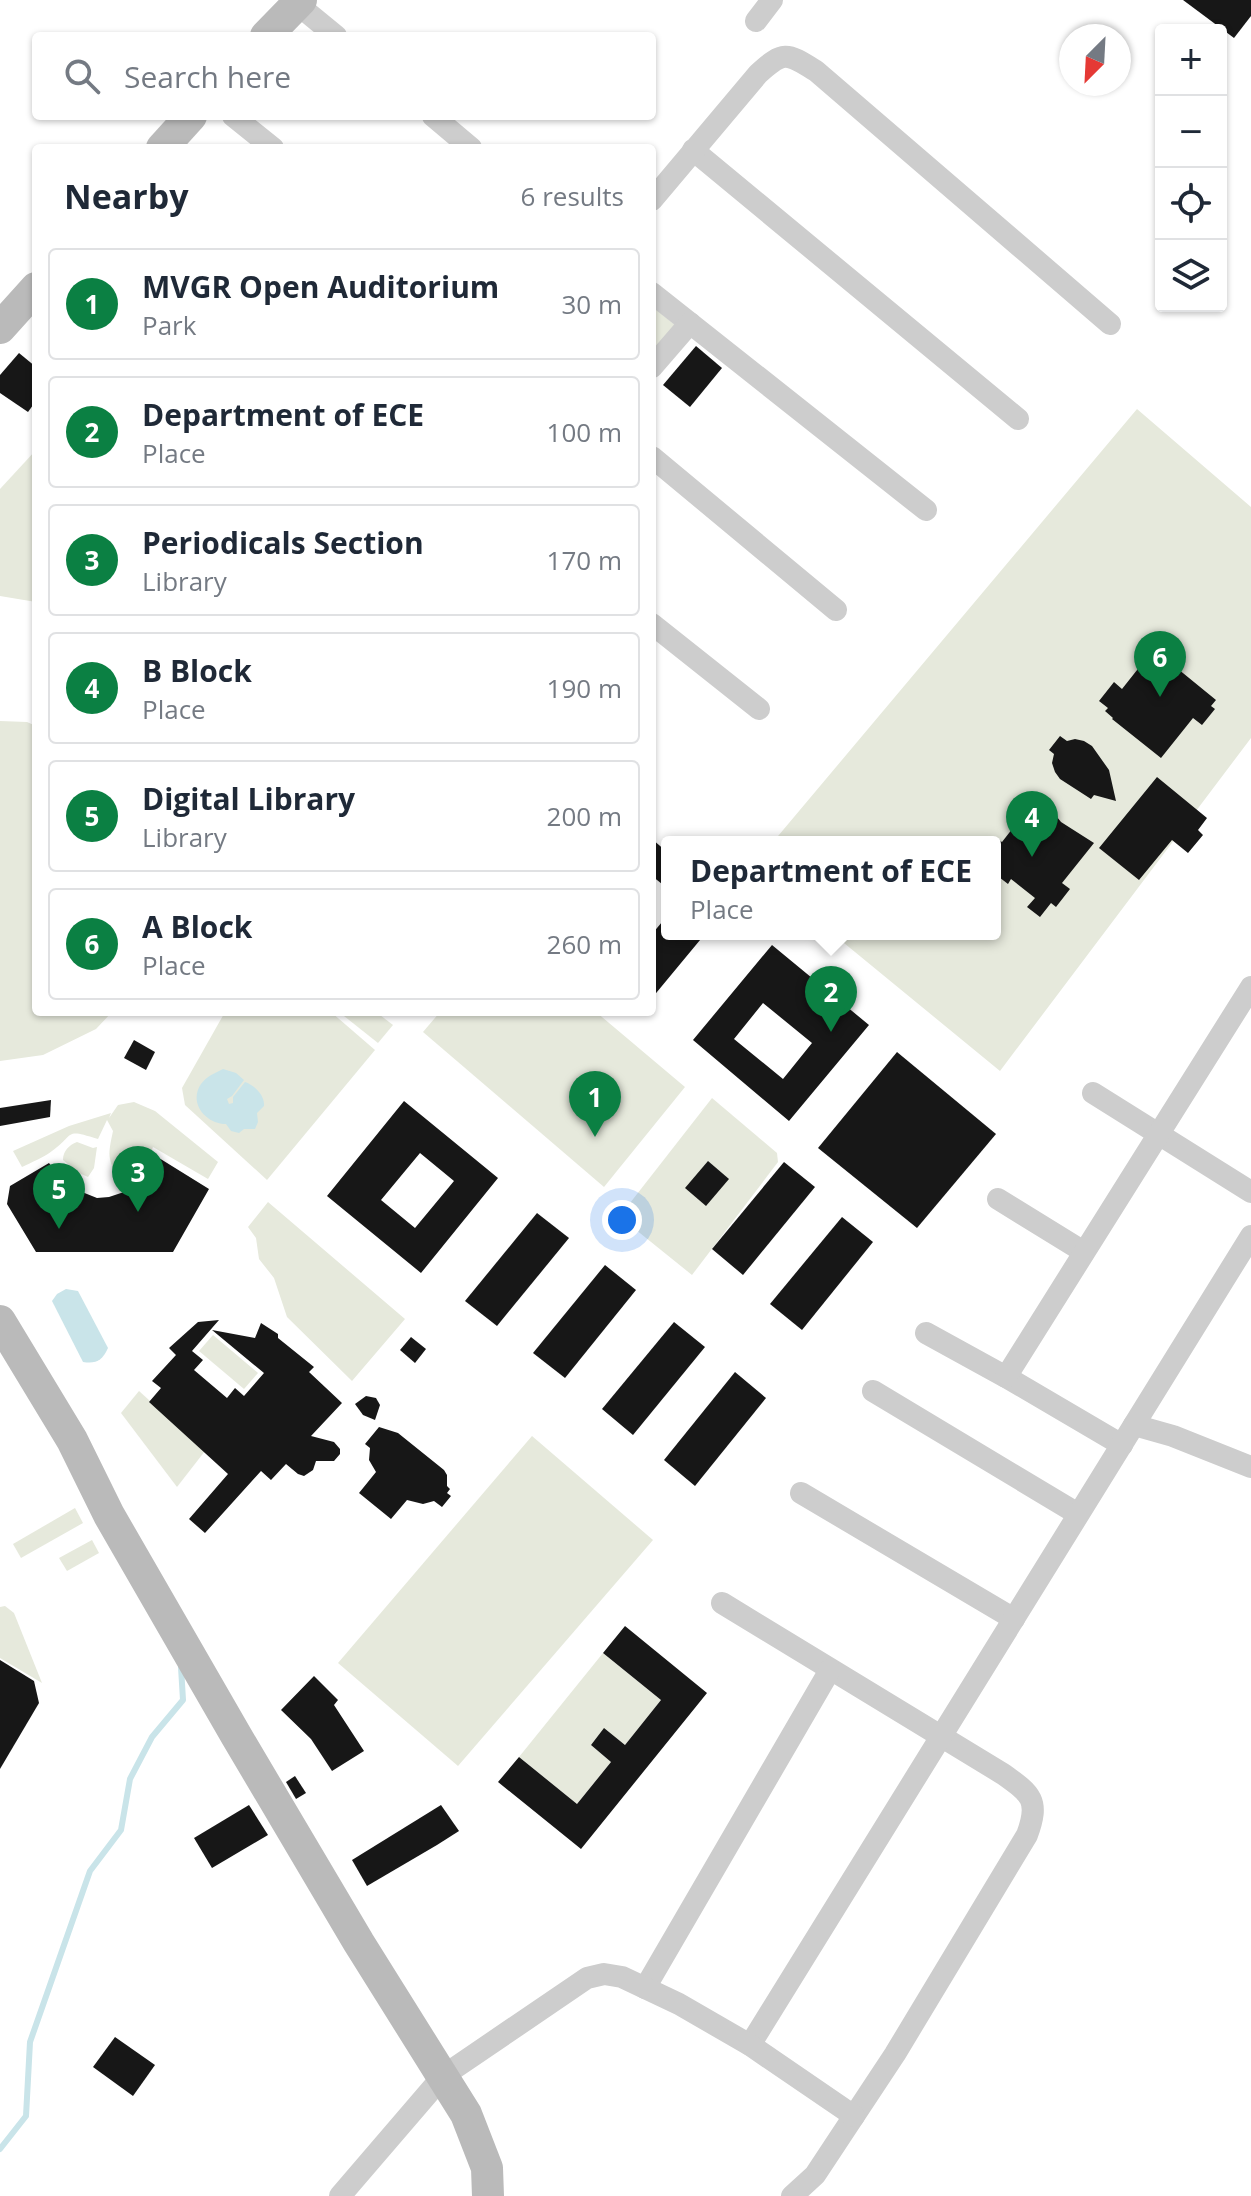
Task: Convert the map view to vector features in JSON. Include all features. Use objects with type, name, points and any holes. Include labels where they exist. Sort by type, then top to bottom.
[{"type":"street","points":[[756,21],[772,0]]},
{"type":"street","points":[[270,32],[299,2],[332,32]]},
{"type":"street","points":[[656,195],[758,74],[774,59],[794,57],[816,71],[1110,324]]},
{"type":"street","points":[[166,144],[187,120]]},
{"type":"street","points":[[238,120],[268,144]]},
{"type":"street","points":[[438,120],[466,144]]},
{"type":"street","points":[[693,150],[1018,419]]},
{"type":"street","points":[[656,296],[926,510]]},
{"type":"street","points":[[656,362],[690,323]]},
{"type":"street","points":[[656,460],[836,610]]},
{"type":"street","points":[[656,627],[759,709]]},
{"type":"street","points":[[1006,1377],[1251,987]]},
{"type":"street","points":[[1093,1093],[1251,1192]]},
{"type":"street","points":[[998,1199],[1084,1252]]},
{"type":"street","points":[[750,2045],[1251,1236]]},
{"type":"street","points":[[0,1321],[72,1440],[109,1515],[237,1737],[359,1943],[466,2114],[487,2168],[488,2196]]},
{"type":"street","points":[[926,1333],[1122,1445]]},
{"type":"street","points":[[873,1391],[1078,1514]]},
{"type":"street","points":[[1134,1425],[1173,1436],[1251,1467]]},
{"type":"street","points":[[801,1493],[1014,1619]]},
{"type":"street","points":[[722,1603],[1027,1791],[1033,1803],[1027,1835],[895,2054],[815,2175],[792,2196]]},
{"type":"street","points":[[645,1988],[830,1670]]},
{"type":"street","points":[[340,2196],[443,2076],[587,1978],[604,1974],[622,1977],[679,2004],[750,2045],[854,2116]]},
{"type":"shaded area","points":[[656,309],[675,325],[656,349]]},
{"type":"shaded area","points":[[1137,409],[1251,507],[1251,738],[1000,1071],[840,940],[1001,940],[1001,836],[778,836]]},
{"type":"shaded area","points":[[32,454],[32,601],[0,596],[0,489]]},
{"type":"shaded area","points":[[0,721],[27,722],[32,724],[32,1016],[108,1016],[96,1029],[43,1055],[0,1061]]},
{"type":"shaded area","points":[[223,1016],[336,1016],[375,1050],[267,1180],[185,1105],[182,1088]]},
{"type":"shaded area","points":[[344,1016],[381,1016],[393,1025],[378,1043]]},
{"type":"shaded area","points":[[437,1016],[601,1016],[685,1087],[604,1187],[423,1032]]},
{"type":"shaded area","points":[[712,1098],[777,1153],[778,1162],[692,1275],[625,1221],[623,1212]]},
{"type":"shaded area","points":[[134,1102],[155,1111],[218,1162],[208,1179],[153,1147],[148,1160],[139,1157],[119,1179],[111,1161],[113,1131],[107,1120],[98,1139],[71,1134],[49,1153],[22,1167],[13,1151],[69,1126],[111,1113],[109,1118],[118,1105]]},
{"type":"shaded area","points":[[77,1142],[97,1147],[94,1168],[88,1177],[63,1160],[67,1149]]},
{"type":"shaded area","points":[[268,1202],[405,1319],[352,1381],[287,1317],[274,1278],[259,1259],[256,1238],[248,1227]]},
{"type":"shaded area","points":[[213,1335],[258,1373],[244,1389],[199,1351]]},
{"type":"shaded area","points":[[139,1391],[205,1451],[177,1487],[121,1413]]},
{"type":"shaded area","points":[[532,1436],[653,1540],[458,1766],[338,1663]]},
{"type":"shaded area","points":[[75,1508],[83,1523],[21,1558],[13,1544]]},
{"type":"shaded area","points":[[92,1540],[99,1553],[67,1571],[59,1558]]},
{"type":"shaded area","points":[[5,1606],[14,1613],[42,1683],[0,1658],[0,1607]]},
{"type":"shaded area","points":[[603,1653],[661,1700],[625,1745],[604,1729],[591,1745],[611,1762],[577,1804],[519,1757]]},
{"type":"water","points":[[223,1069],[236,1073],[244,1080],[227,1099],[229,1104],[233,1103],[233,1097],[245,1082],[261,1094],[264,1106],[257,1113],[255,1129],[244,1129],[239,1133],[231,1131],[226,1124],[212,1120],[201,1111],[197,1098],[201,1084]]},
{"type":"water","points":[[66,1289],[78,1291],[108,1348],[98,1361],[83,1362],[52,1301]]},
{"type":"building","points":[[1183,0],[1251,0],[1251,16],[1234,38],[1227,33],[1227,24],[1215,24]]},
{"type":"building","points":[[696,346],[722,368],[690,407],[663,385]]},
{"type":"building","points":[[19,353],[32,364],[32,406],[28,412],[0,393],[0,375]]},
{"type":"building","points":[[1153,641],[1181,665],[1178,669],[1216,700],[1211,706],[1215,709],[1202,725],[1193,718],[1161,758],[1112,719],[1105,711],[1108,708],[1099,701],[1114,682],[1122,689],[1141,665],[1137,661]]},
{"type":"building","points":[[1060,736],[1067,741],[1075,739],[1092,746],[1109,770],[1116,801],[1094,795],[1091,799],[1060,779],[1052,763],[1054,754],[1049,750]]},
{"type":"building","points":[[1157,777],[1207,818],[1198,830],[1203,835],[1188,853],[1172,840],[1139,880],[1099,848]]},
{"type":"building","points":[[1026,797],[1033,803],[1035,800],[1047,809],[1049,807],[1061,822],[1094,843],[1062,883],[1070,889],[1056,907],[1051,903],[1040,917],[1027,907],[1035,898],[1011,879],[1008,884],[1001,879],[1001,841],[1020,819],[1012,813]]},
{"type":"building","points":[[656,842],[661,847],[661,883],[656,879]]},
{"type":"building","points":[[661,923],[661,940],[700,940],[656,993],[656,929]]},
{"type":"building","points":[[772,945],[869,1025],[789,1121],[693,1040]],"holes":[[[763,1003],[812,1043],[783,1079],[734,1039]]]},
{"type":"building","points":[[134,1040],[155,1052],[146,1070],[124,1058]]},
{"type":"building","points":[[897,1052],[996,1134],[917,1228],[818,1148]]},
{"type":"building","points":[[51,1100],[50,1117],[0,1126],[0,1108]]},
{"type":"building","points":[[404,1101],[498,1178],[421,1273],[327,1196]],"holes":[[[420,1153],[454,1181],[415,1228],[381,1200]]]},
{"type":"building","points":[[159,1158],[209,1189],[173,1252],[36,1252],[7,1204],[10,1186],[49,1163],[72,1188],[97,1198],[133,1189],[143,1182]]},
{"type":"building","points":[[708,1161],[729,1179],[706,1206],[685,1188]]},
{"type":"building","points":[[784,1162],[815,1187],[743,1275],[712,1249]]},
{"type":"building","points":[[537,1213],[569,1238],[497,1326],[465,1301]]},
{"type":"building","points":[[842,1217],[873,1242],[802,1330],[770,1304]]},
{"type":"building","points":[[605,1265],[636,1290],[565,1378],[533,1353]]},
{"type":"building","points":[[219,1320],[192,1351],[203,1360],[194,1370],[227,1398],[235,1388],[244,1396],[264,1373],[212,1330],[255,1338],[261,1323],[314,1367],[309,1372],[342,1403],[311,1436],[334,1442],[340,1454],[334,1461],[316,1461],[313,1470],[304,1476],[286,1464],[271,1480],[261,1471],[205,1533],[189,1519],[228,1474],[149,1402],[161,1388],[152,1381],[176,1355],[169,1348],[198,1322]]},
{"type":"building","points":[[674,1322],[705,1347],[633,1435],[602,1409]]},
{"type":"building","points":[[411,1337],[426,1349],[415,1363],[400,1350]]},
{"type":"building","points":[[735,1372],[766,1398],[695,1486],[664,1460]]},
{"type":"building","points":[[366,1396],[376,1398],[380,1405],[375,1420],[363,1415],[355,1404]]},
{"type":"building","points":[[379,1427],[398,1433],[444,1470],[450,1489],[447,1493],[451,1496],[442,1507],[434,1501],[423,1504],[407,1500],[391,1519],[359,1493],[376,1472],[369,1460],[370,1448],[365,1444]]},
{"type":"building","points":[[625,1626],[707,1693],[581,1849],[498,1782],[519,1757],[577,1804],[611,1762],[591,1745],[604,1728],[625,1745],[661,1700],[603,1653]]},
{"type":"building","points":[[0,1660],[34,1681],[39,1703],[0,1769]]},
{"type":"building","points":[[314,1676],[338,1700],[334,1705],[364,1751],[332,1771],[311,1739],[281,1710]]},
{"type":"building","points":[[295,1776],[306,1793],[296,1799],[286,1782]]},
{"type":"building","points":[[249,1805],[268,1835],[212,1868],[194,1838]]},
{"type":"building","points":[[441,1805],[459,1831],[367,1886],[352,1860]]},
{"type":"building","points":[[115,2037],[155,2065],[133,2096],[93,2067]]},
{"type":"waterway","points":[[0,2149],[26,2116],[30,2042],[90,1871],[121,1830],[130,1779],[152,1737],[183,1700],[181,1667]]},
{"type":"place","name":"A Block","points":[[1160,697]]},
{"type":"place","name":"B Block","points":[[1032,857]]},
{"type":"place","name":"Department of ECE","points":[[831,1032]]},
{"type":"place","name":"MVGR Open Auditorium","points":[[595,1137]]},
{"type":"place","name":"Periodicals Section","points":[[138,1212]]},
{"type":"place","name":"Digital Library","points":[[59,1229]]}]
